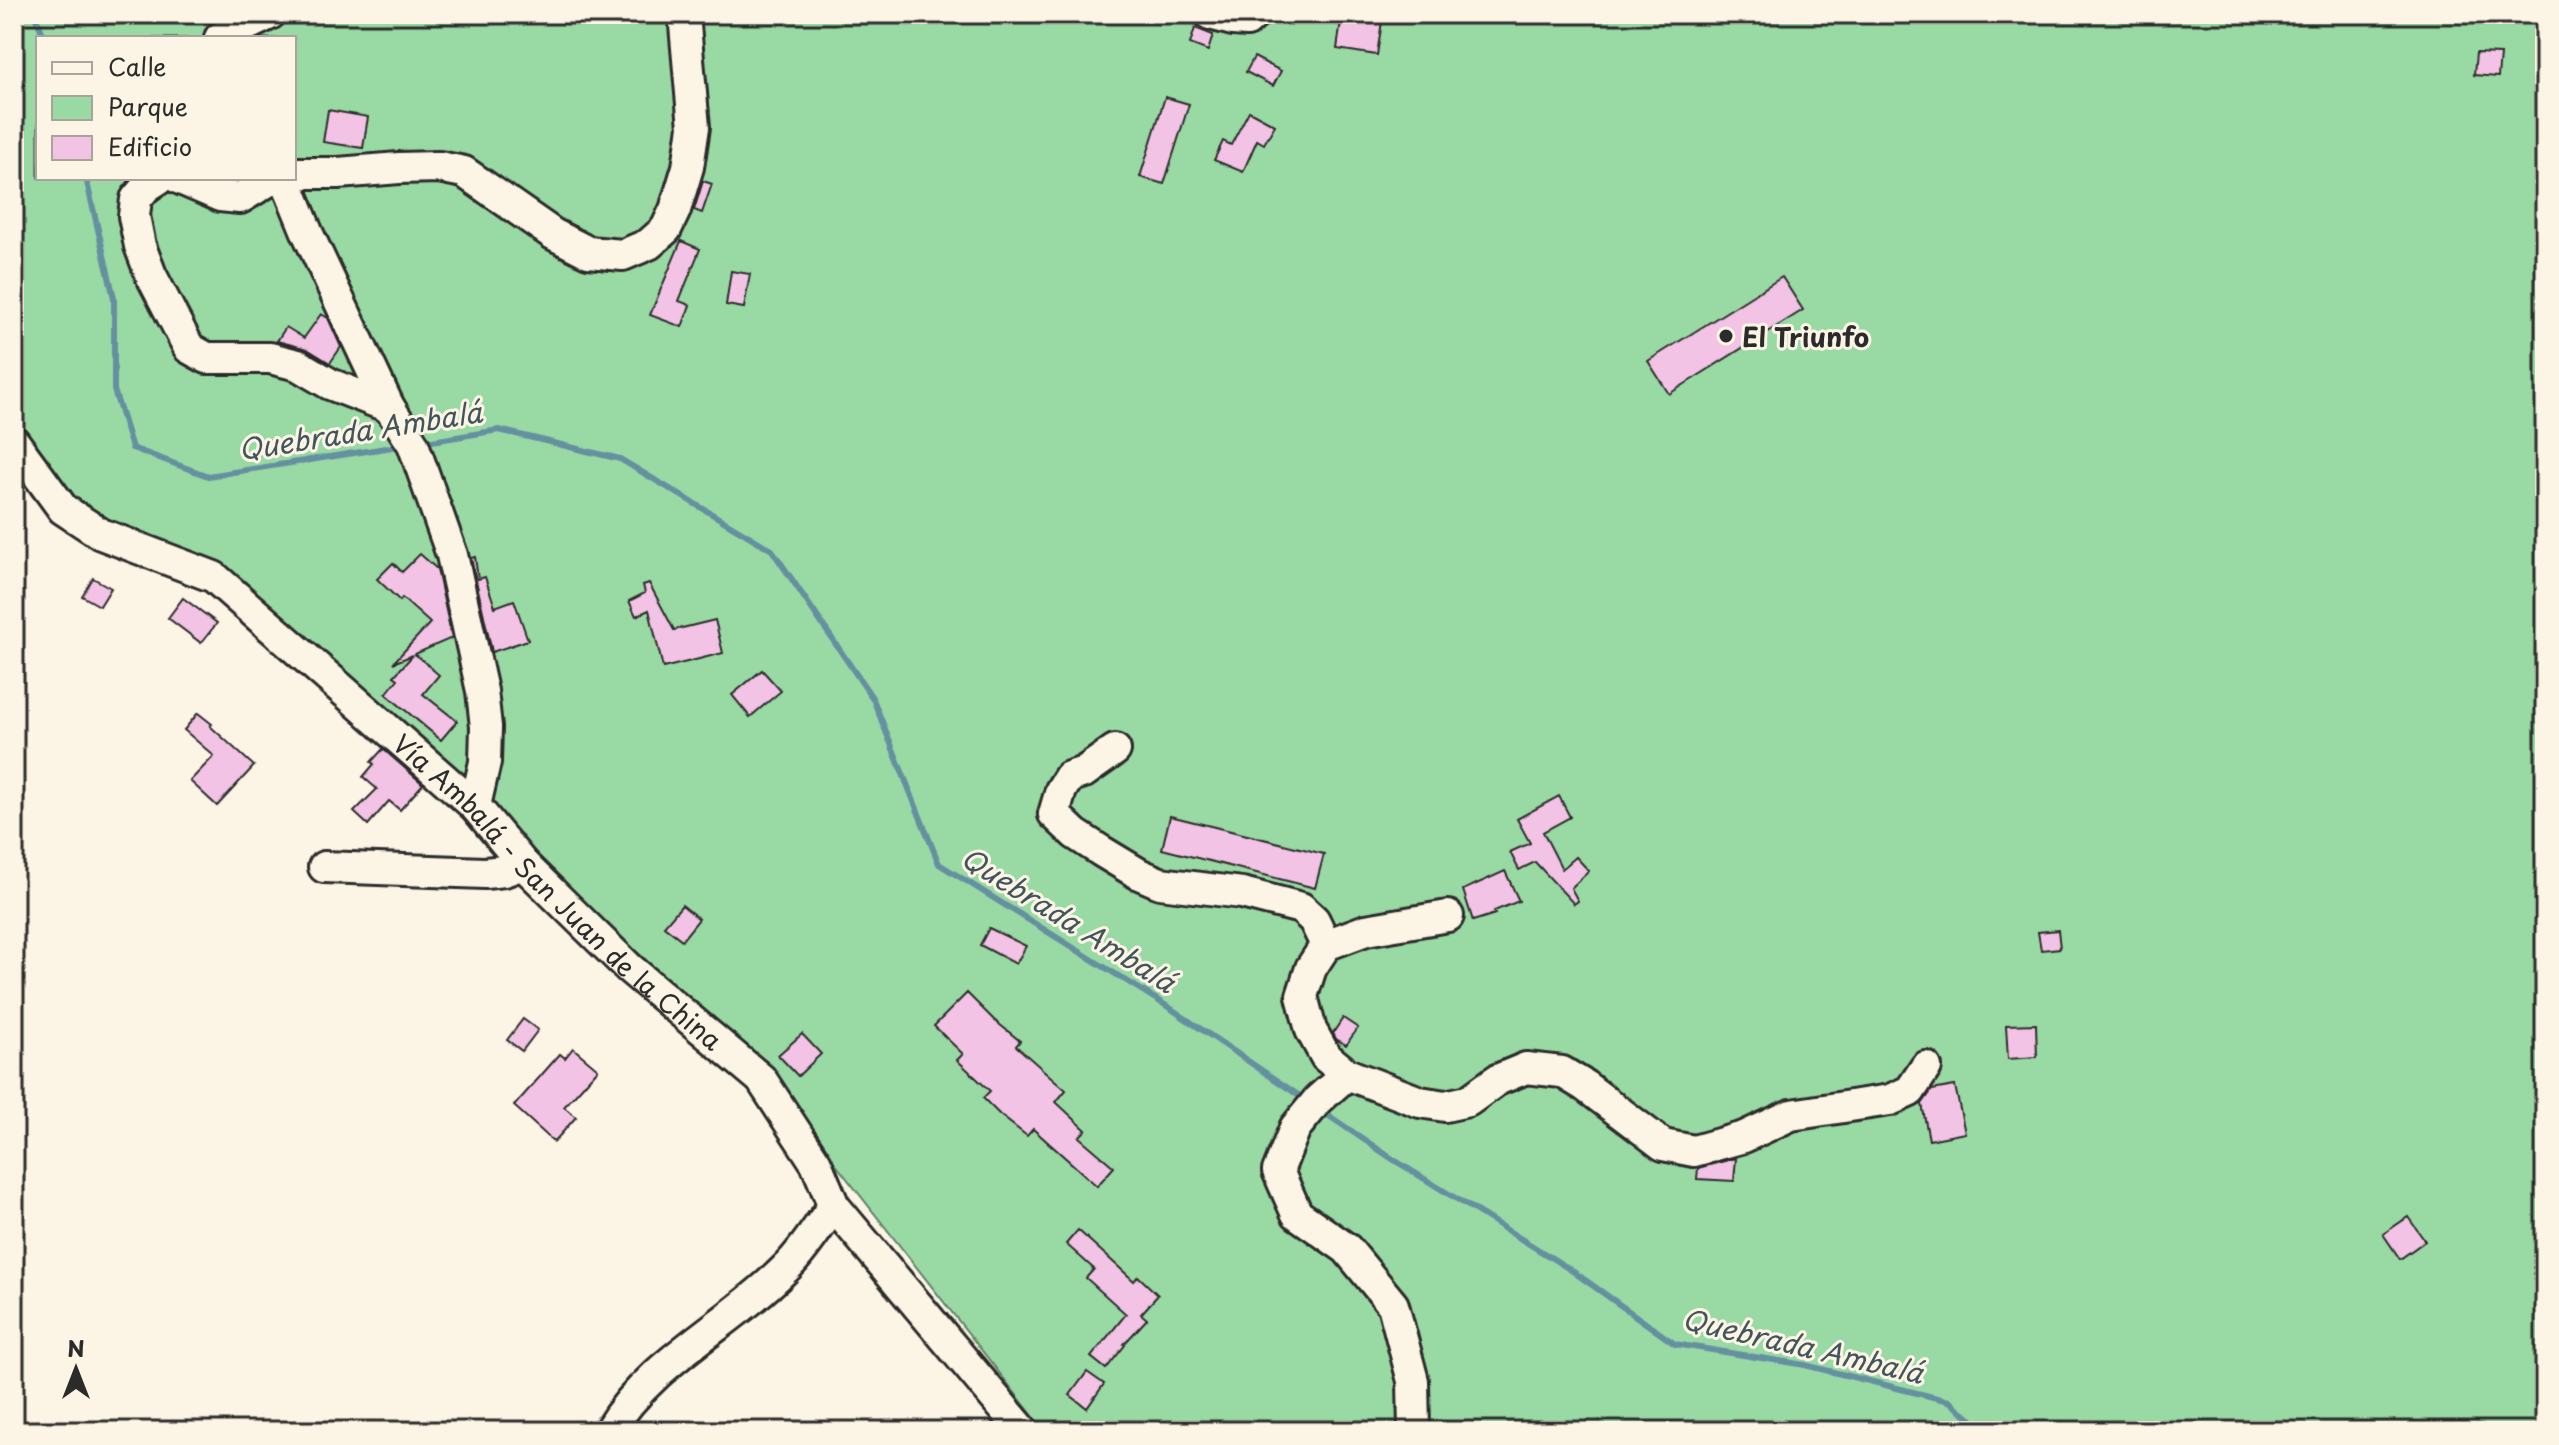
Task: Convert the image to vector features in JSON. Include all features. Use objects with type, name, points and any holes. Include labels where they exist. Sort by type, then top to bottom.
[{"type":"street","points":[[224,36],[270,14]]},
{"type":"street","points":[[296,173],[439,167],[464,172],[553,234],[588,252],[623,255],[649,244],[666,229],[688,167],[694,127],[684,14]]},
{"type":"street","points":[[1210,14],[1247,21],[1255,14]]},
{"type":"street","points":[[157,180],[136,199],[134,216],[140,246],[151,275],[189,348],[207,358],[270,358],[298,365],[330,384],[389,407]]},
{"type":"street","points":[[183,180],[220,196],[240,198],[270,180]]},
{"type":"street","points":[[286,180],[389,407],[413,444],[452,555],[482,691],[486,727],[485,762],[475,806]]},
{"type":"street","name":"Vía Ambalá - San Juan de la China","points":[[14,442],[63,509],[101,534],[214,577],[475,806],[523,864],[629,968],[761,1079],[816,1163],[834,1206],[1023,1431]]},
{"type":"street","points":[[1115,750],[1084,772],[1069,777],[1061,790],[1054,814],[1075,834],[1139,874],[1160,883],[1242,893],[1301,908],[1314,920],[1326,945]]},
{"type":"street","points":[[324,867],[485,873],[504,871],[523,864]]},
{"type":"street","points":[[1448,916],[1366,930],[1326,945],[1311,968],[1302,996],[1311,1030],[1326,1057],[1347,1074],[1420,1102],[1445,1106],[1468,1101],[1497,1080],[1526,1068],[1562,1072],[1663,1145],[1694,1151],[1744,1137],[1791,1115],[1890,1100],[1910,1091],[1926,1067]]},
{"type":"street","points":[[1347,1074],[1318,1100],[1295,1128],[1278,1171],[1297,1214],[1347,1249],[1393,1305],[1413,1381],[1414,1431]]},
{"type":"street","points":[[609,1431],[623,1408],[646,1382],[786,1269],[834,1206]]},
{"type":"green space","points":[[14,14],[2545,14],[2545,1431],[1045,1431],[765,1074],[538,857],[216,570],[65,507],[14,443]]},
{"type":"building","points":[[1342,14],[1383,14],[1377,55],[1337,49]]},
{"type":"building","points":[[1195,28],[1213,35],[1208,51],[1190,44]]},
{"type":"building","points":[[2476,53],[2500,54],[2498,77],[2474,75]]},
{"type":"building","points":[[1254,57],[1281,71],[1273,86],[1246,72]]},
{"type":"building","points":[[1165,97],[1189,104],[1164,184],[1140,177]]},
{"type":"building","points":[[328,110],[368,117],[363,148],[323,142]]},
{"type":"building","points":[[1249,111],[1275,125],[1264,144],[1257,140],[1243,172],[1214,160],[1223,141],[1231,145]]},
{"type":"building","points":[[703,181],[712,184],[702,213],[694,210]]},
{"type":"building","points":[[681,241],[700,249],[679,301],[690,305],[682,327],[650,315]]},
{"type":"building","points":[[731,271],[750,274],[744,308],[726,305]]},
{"type":"building","name":"El Triunfo","points":[[1782,277],[1803,310],[1669,394],[1648,361]]},
{"type":"building","points":[[321,314],[328,318],[341,347],[330,363],[307,349],[277,341],[286,327],[304,338]]},
{"type":"building","points":[[420,554],[437,569],[452,638],[415,654],[439,675],[423,694],[457,721],[441,740],[386,694],[398,679],[394,676],[413,655],[393,663],[430,623],[377,579],[393,563],[402,572]]},
{"type":"building","points":[[475,557],[478,579],[485,577],[495,607],[514,600],[528,640],[492,652],[471,558]]},
{"type":"building","points":[[93,578],[111,588],[100,606],[82,596]]},
{"type":"building","points":[[649,583],[674,630],[715,620],[723,653],[663,668],[649,610],[636,616],[629,601],[645,593],[643,585]]},
{"type":"building","points":[[183,598],[217,623],[201,643],[168,618]]},
{"type":"building","points":[[762,670],[781,691],[750,717],[732,695]]},
{"type":"building","points":[[198,713],[254,766],[217,806],[190,781],[214,756],[184,730]]},
{"type":"building","points":[[383,749],[423,784],[400,810],[389,801],[368,825],[354,812],[377,789],[363,777]]},
{"type":"building","points":[[1559,796],[1570,817],[1543,832],[1562,869],[1576,857],[1589,871],[1571,888],[1578,901],[1574,904],[1535,862],[1519,870],[1510,852],[1530,843],[1517,819]]},
{"type":"building","points":[[1170,816],[1324,854],[1315,888],[1162,849]]},
{"type":"building","points":[[1505,871],[1519,901],[1473,921],[1463,890]]},
{"type":"building","points":[[682,905],[699,919],[682,940],[664,926]]},
{"type":"building","points":[[989,928],[1026,946],[1016,964],[980,945]]},
{"type":"building","points":[[2058,930],[2060,948],[2041,950],[2038,932]]},
{"type":"building","points":[[967,993],[1020,1041],[1016,1046],[1066,1090],[1056,1102],[1086,1130],[1079,1137],[1114,1167],[1097,1186],[1033,1129],[1027,1136],[1000,1115],[983,1098],[990,1091],[957,1060],[963,1054],[934,1026]]},
{"type":"building","points":[[1343,1018],[1358,1028],[1346,1045],[1333,1033]]},
{"type":"building","points":[[523,1019],[538,1030],[522,1051],[507,1040]]},
{"type":"building","points":[[2036,1024],[2037,1057],[2008,1059],[2006,1025]]},
{"type":"building","points":[[802,1034],[821,1054],[798,1076],[778,1055]]},
{"type":"building","points":[[573,1048],[598,1069],[564,1107],[576,1117],[554,1142],[514,1106],[560,1054],[565,1058]]},
{"type":"building","points":[[1955,1086],[1965,1133],[1929,1140],[1922,1104],[1932,1090]]},
{"type":"building","points":[[1736,1158],[1734,1181],[1697,1179],[1698,1168]]},
{"type":"building","points":[[2408,1217],[2425,1241],[2400,1259],[2383,1234]]},
{"type":"building","points":[[1078,1230],[1134,1281],[1138,1276],[1158,1295],[1141,1314],[1147,1319],[1106,1369],[1091,1357],[1126,1314],[1086,1278],[1094,1269],[1066,1244]]},
{"type":"building","points":[[1087,1372],[1104,1384],[1087,1408],[1070,1395]]},
{"type":"waterway","name":"Quebrada Ambalá","points":[[34,14],[44,36]]},
{"type":"waterway","name":"Quebrada Ambalá","points":[[86,180],[114,298],[114,390],[132,448],[208,476],[405,445]]},
{"type":"waterway","name":"Quebrada Ambalá","points":[[420,443],[499,430],[620,459],[772,550],[873,699],[939,864],[1170,1008],[1307,1101]]},
{"type":"waterway","name":"Quebrada Ambalá","points":[[1319,1109],[1391,1158],[1571,1270],[1675,1344],[1805,1365],[1949,1401],[1986,1431]]},
{"type":"place","name":"El Triunfo","points":[[1726,336]]}]
